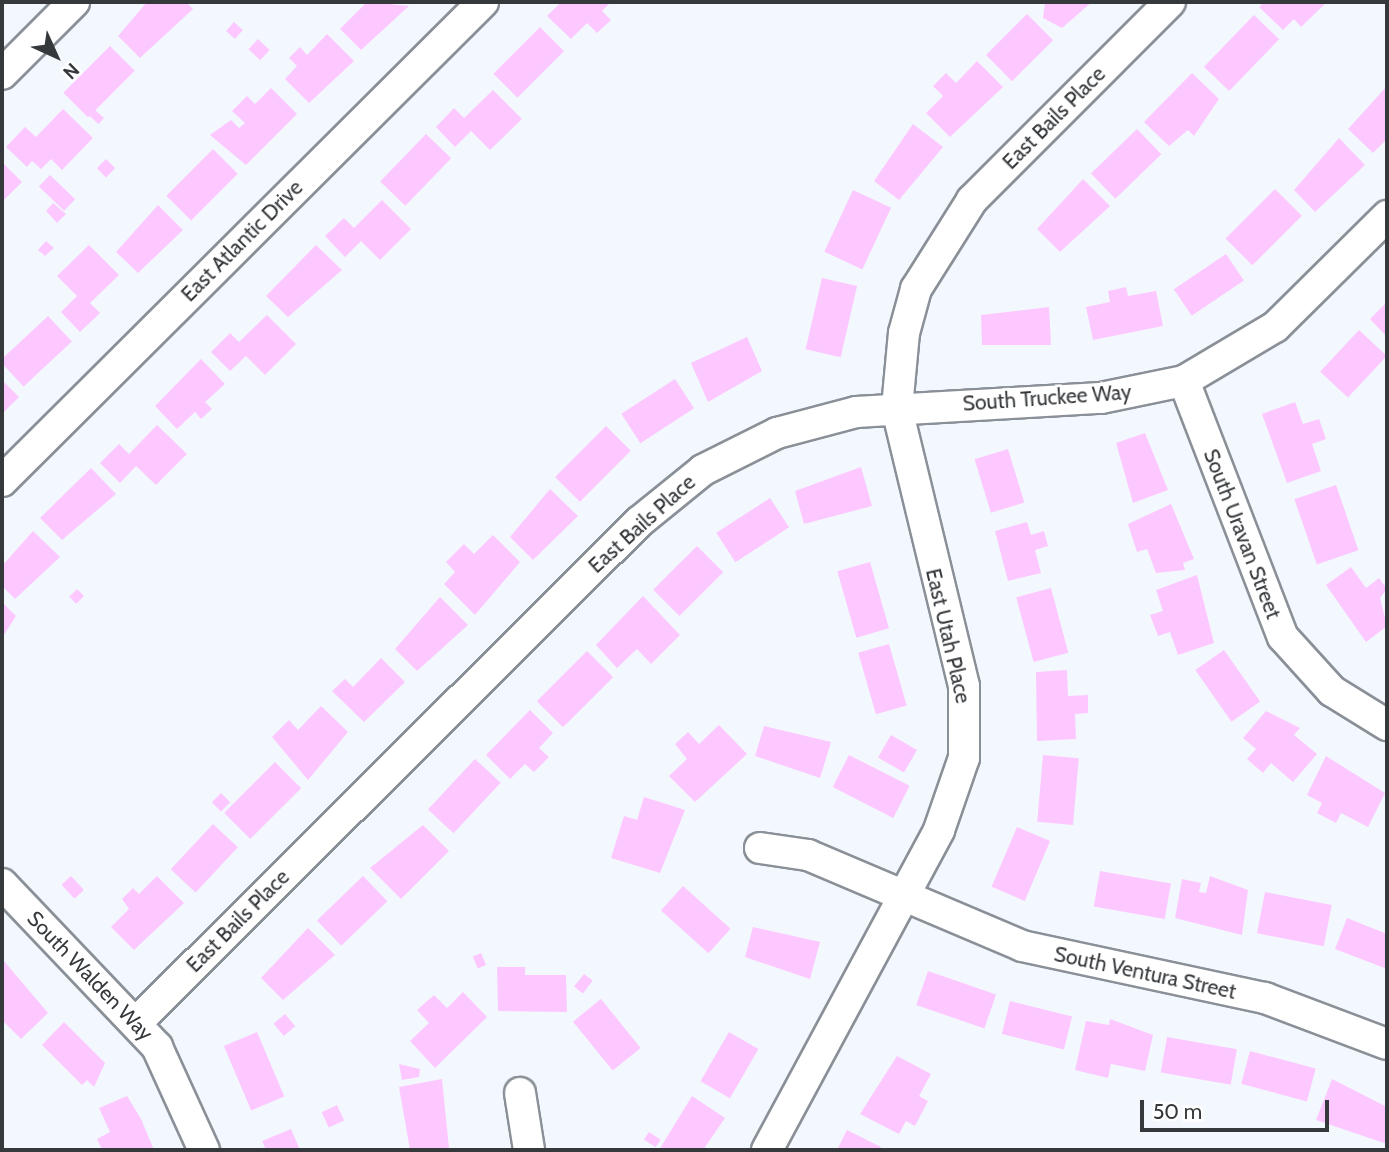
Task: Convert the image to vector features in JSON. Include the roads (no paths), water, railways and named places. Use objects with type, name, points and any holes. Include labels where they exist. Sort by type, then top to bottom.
[{"type":"street","points":[[2,74],[74,2]]},
{"type":"street","name":"East Atlantic Drive","points":[[2,481],[483,2]]},
{"type":"street","name":"East Bails Place","points":[[136,1023],[670,494],[777,433],[897,408],[913,300],[953,223],[1170,2]]},
{"type":"street","name":"South Truckee Way","points":[[897,408],[1101,398],[1184,381],[1275,327],[1387,216]]},
{"type":"street","name":"South Uravan Street","points":[[1184,381],[1283,637],[1332,691],[1387,725]]},
{"type":"street","name":"East Utah Place","points":[[767,1150],[904,897],[955,793],[966,722],[964,686],[897,408]]},
{"type":"street","points":[[760,848],[808,855],[904,897]]},
{"type":"street","name":"South Walden Way","points":[[2,884],[136,1023],[173,1074],[204,1150]]},
{"type":"street","name":"South Ventura Street","points":[[904,897],[1022,946],[1277,1001],[1387,1044]]},
{"type":"street","points":[[520,1093],[529,1150]]}]
